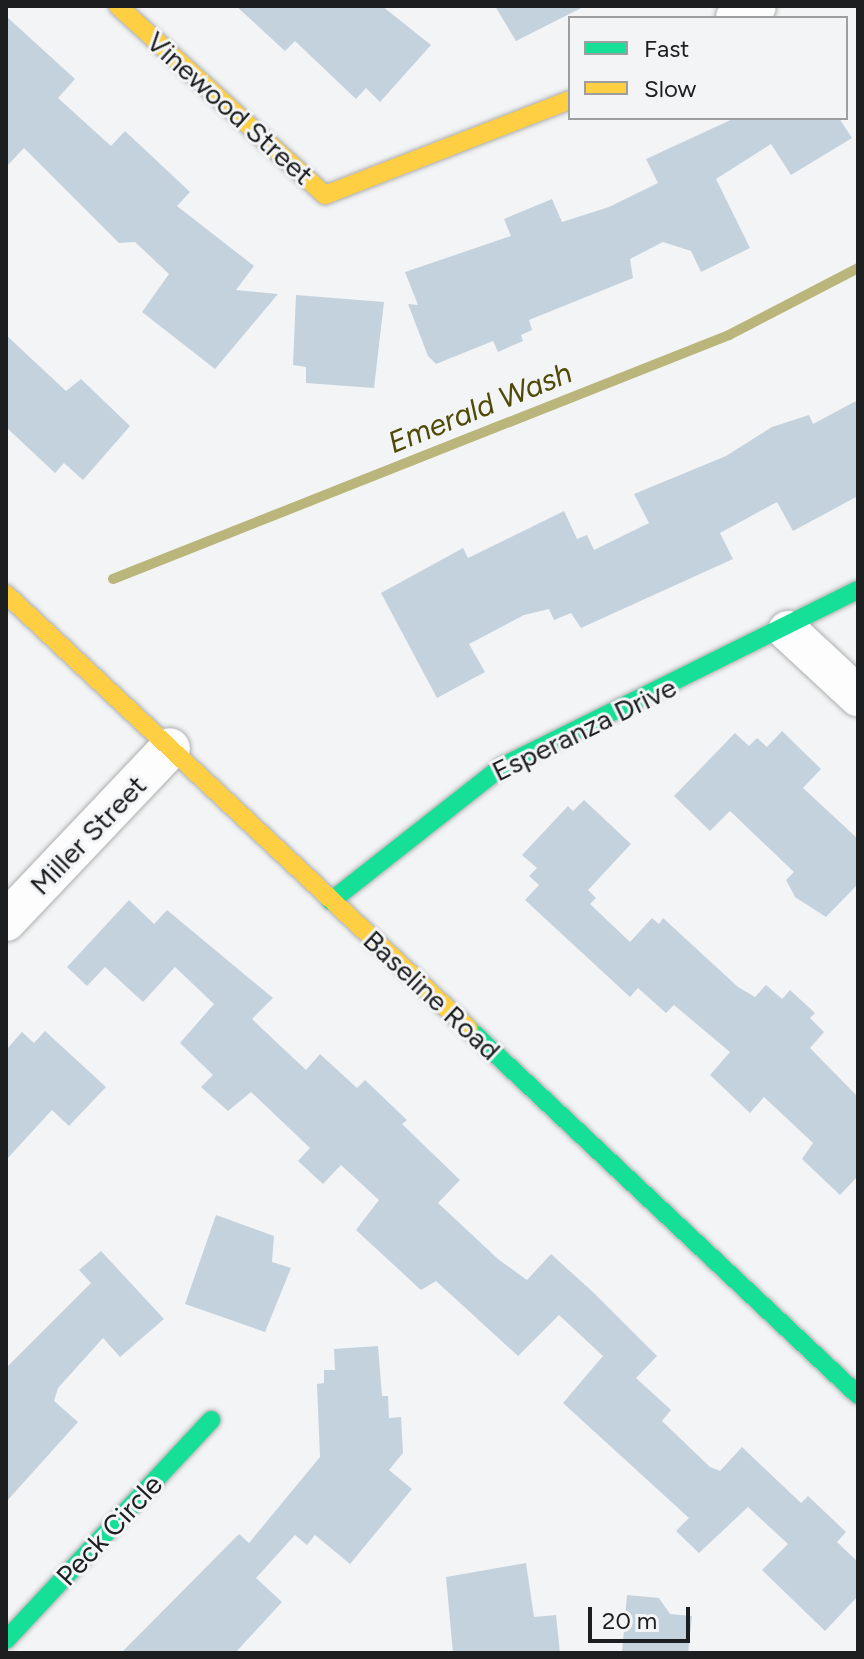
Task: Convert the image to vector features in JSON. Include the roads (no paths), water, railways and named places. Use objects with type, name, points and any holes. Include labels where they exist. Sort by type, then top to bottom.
[{"type":"main road","name":"Vinewood Street","points":[[118,6],[325,195],[568,101]]},
{"type":"main road","name":"Esperanza Drive","points":[[331,901],[501,767],[788,631],[858,590]]},
{"type":"main road","name":"Baseline Road","points":[[6,594],[858,1395]]},
{"type":"main road","name":"Peck Circle","points":[[6,1640],[211,1420]]},
{"type":"street","points":[[788,631],[858,696]]},
{"type":"street","name":"Miller Street","points":[[6,921],[170,748]]},
{"type":"waterway","name":"Emerald Wash","points":[[113,579],[729,335],[858,268]]}]
